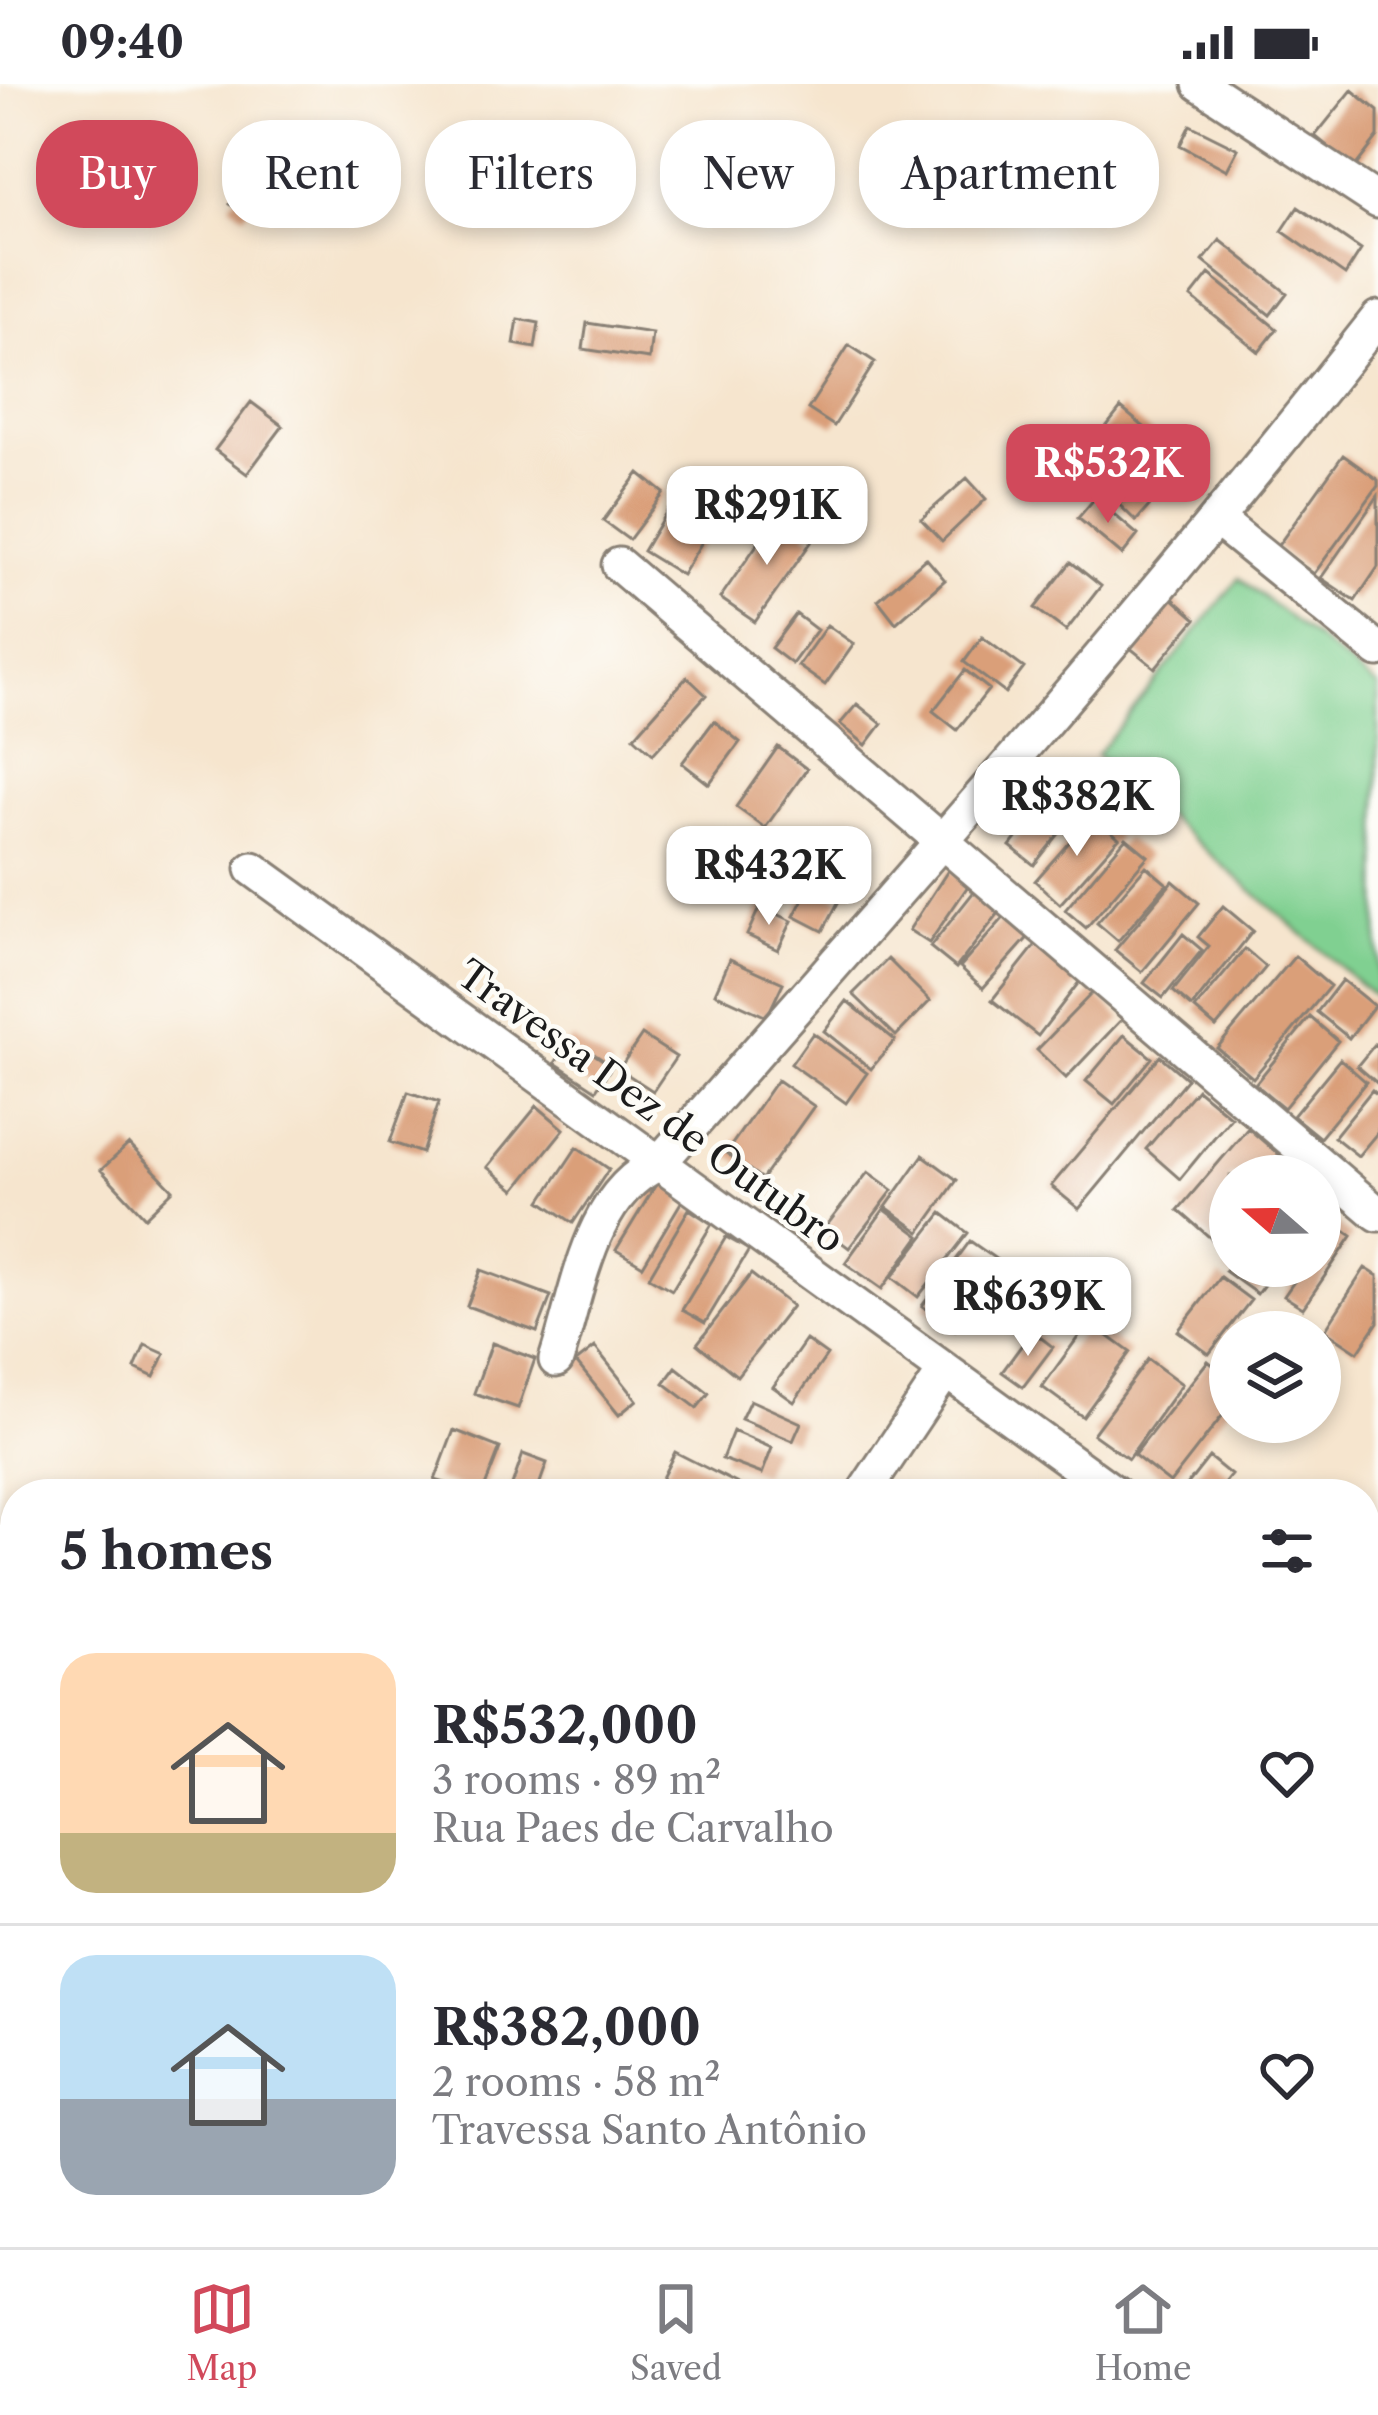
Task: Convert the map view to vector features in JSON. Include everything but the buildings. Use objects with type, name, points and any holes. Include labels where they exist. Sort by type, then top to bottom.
[{"type":"street","points":[[1200,84],[1378,201]]},
{"type":"street","points":[[556,1360],[604,1213],[624,1184],[658,1164],[1219,521],[1378,318]]},
{"type":"street","points":[[1219,521],[1378,650]]},
{"type":"street","points":[[619,565],[1378,1214]]},
{"type":"street","name":"Travessa Dez de Outubro","points":[[253,869],[1095,1479]]},
{"type":"street","points":[[873,1479],[946,1371]]},
{"type":"green space","points":[[1239,578],[1378,687],[1378,1000],[1096,755]]}]
